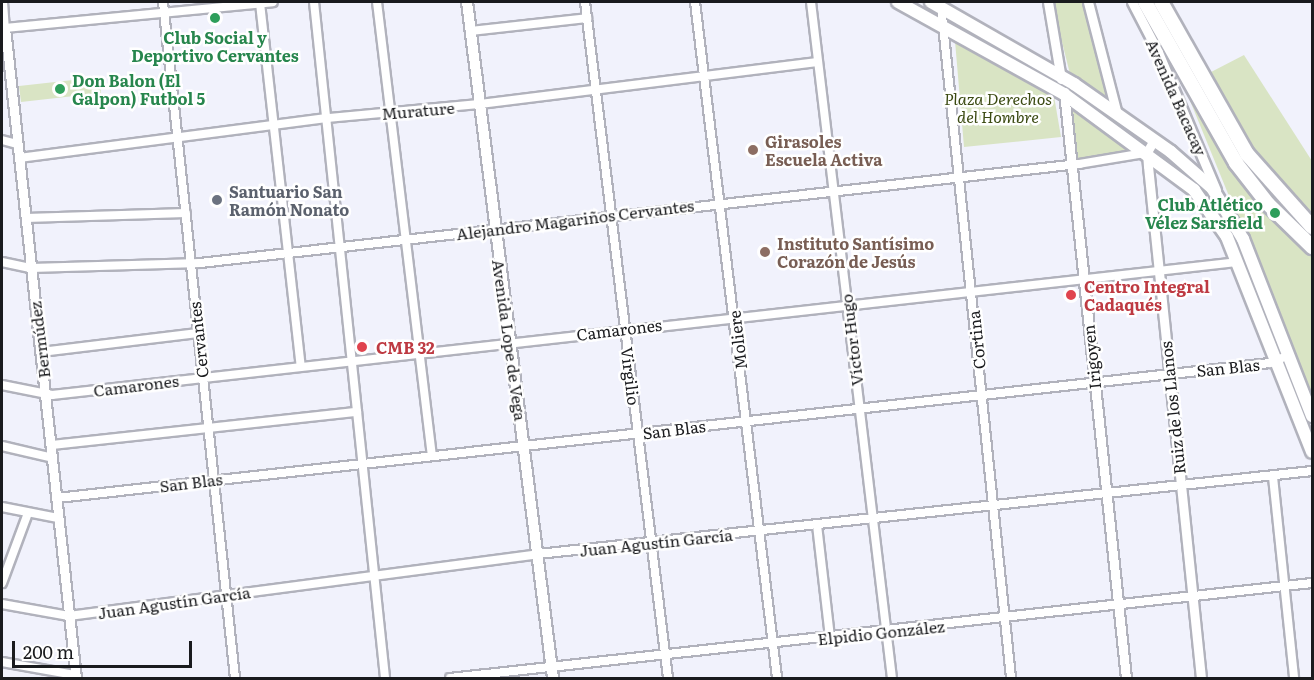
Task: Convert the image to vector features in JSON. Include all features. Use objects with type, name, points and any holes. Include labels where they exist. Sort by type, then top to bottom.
[{"type":"highway","points":[[1145,2],[1236,163],[1268,204],[1312,247]]},
{"type":"highway","points":[[1161,2],[1247,154],[1312,226]]},
{"type":"main road","name":"Avenida Lope de Vega","points":[[467,2],[553,678]]},
{"type":"main road","points":[[898,2],[1064,94],[1183,179],[1207,205],[1223,229],[1312,452]]},
{"type":"main road","points":[[938,3],[1061,76],[1117,114],[1191,167],[1218,195],[1243,238],[1312,416]]},
{"type":"street","name":"Bermúdez","points":[[3,2],[3,28],[52,445],[76,677]]},
{"type":"street","name":"Cervantes","points":[[163,2],[235,678]]},
{"type":"street","points":[[3,28],[273,2]]},
{"type":"street","points":[[314,2],[328,118],[385,678]]},
{"type":"street","points":[[377,2],[432,455]]},
{"type":"street","name":"Virgilio","points":[[585,2],[668,678]]},
{"type":"street","name":"Moliere","points":[[695,2],[777,678]]},
{"type":"street","name":"Víctor Hugo","points":[[811,2],[892,678]]},
{"type":"street","name":"Irigoyen","points":[[1048,2],[1064,94],[1126,678]]},
{"type":"street","points":[[1088,2],[1117,114]]},
{"type":"street","name":"Avenida Bacacay","points":[[1132,2],[1158,52],[1218,195]]},
{"type":"street","points":[[260,3],[301,366]]},
{"type":"street","name":"Cortina","points":[[938,3],[944,26],[1011,678]]},
{"type":"street","points":[[470,31],[587,18]]},
{"type":"street","name":"Murature","points":[[19,158],[328,118],[480,104],[817,62]]},
{"type":"street","points":[[2,140],[17,144]]},
{"type":"street","points":[[1147,152],[1154,140]]},
{"type":"street","name":"Alejandro Magariños Cervantes","points":[[2,265],[31,268],[191,264],[720,202],[1071,165],[1147,152]]},
{"type":"street","name":"Ruiz de los Llanos","points":[[1147,152],[1201,678]]},
{"type":"street","points":[[26,218],[186,213]]},
{"type":"street","name":"Camarones","points":[[2,385],[46,394],[625,328],[1237,262]]},
{"type":"street","points":[[41,352],[198,333]]},
{"type":"street","name":"San Blas","points":[[57,498],[1094,383],[1276,361],[1289,355]]},
{"type":"street","points":[[52,445],[357,412]]},
{"type":"street","points":[[2,446],[52,458]]},
{"type":"street","name":"Juan Agustín García","points":[[2,604],[69,616],[537,554],[651,544],[1312,471]]},
{"type":"street","points":[[1273,477],[1294,678]]},
{"type":"street","points":[[2,507],[58,518]]},
{"type":"street","points":[[2,584],[28,513]]},
{"type":"street","points":[[817,525],[830,638]]},
{"type":"street","name":"Elpidio González","points":[[450,678],[551,665],[664,657],[1312,583]]},
{"type":"street","points":[[2,662],[76,677]]},
{"type":"green space","points":[[1052,2],[1084,2],[1107,95],[1102,96],[1070,74]]},
{"type":"green space","name":"Plaza Derechos del Hombre","points":[[955,41],[1054,96],[1061,137],[964,147]]},
{"type":"green space","name":"Club Atlético Vélez Sarsfield","points":[[1244,55],[1312,161],[1312,399],[1184,86]]},
{"type":"green space","name":"Don Balon (El Galpon) Futbol 5","points":[[100,77],[101,93],[21,102],[19,86]]},
{"type":"green space","points":[[1075,108],[1132,151],[1128,155],[1079,159],[1075,154],[1071,113]]},
{"type":"place","name":"Club Social y Deportivo Cervantes","points":[[215,18]]},
{"type":"place","name":"Don Balon (El Galpon) Futbol 5","points":[[60,89]]},
{"type":"place","name":"Girasoles Escuela Activa","points":[[753,150]]},
{"type":"place","name":"Santuario San Ramón Nonato","points":[[217,200]]},
{"type":"place","name":"Club Atlético Vélez Sarsfield","points":[[1275,213]]},
{"type":"place","name":"Instituto Santísimo Corazón de Jesús","points":[[765,252]]},
{"type":"place","name":"Centro Integral Cadaqués","points":[[1071,295]]},
{"type":"place","name":"CMB 32","points":[[362,347]]}]
